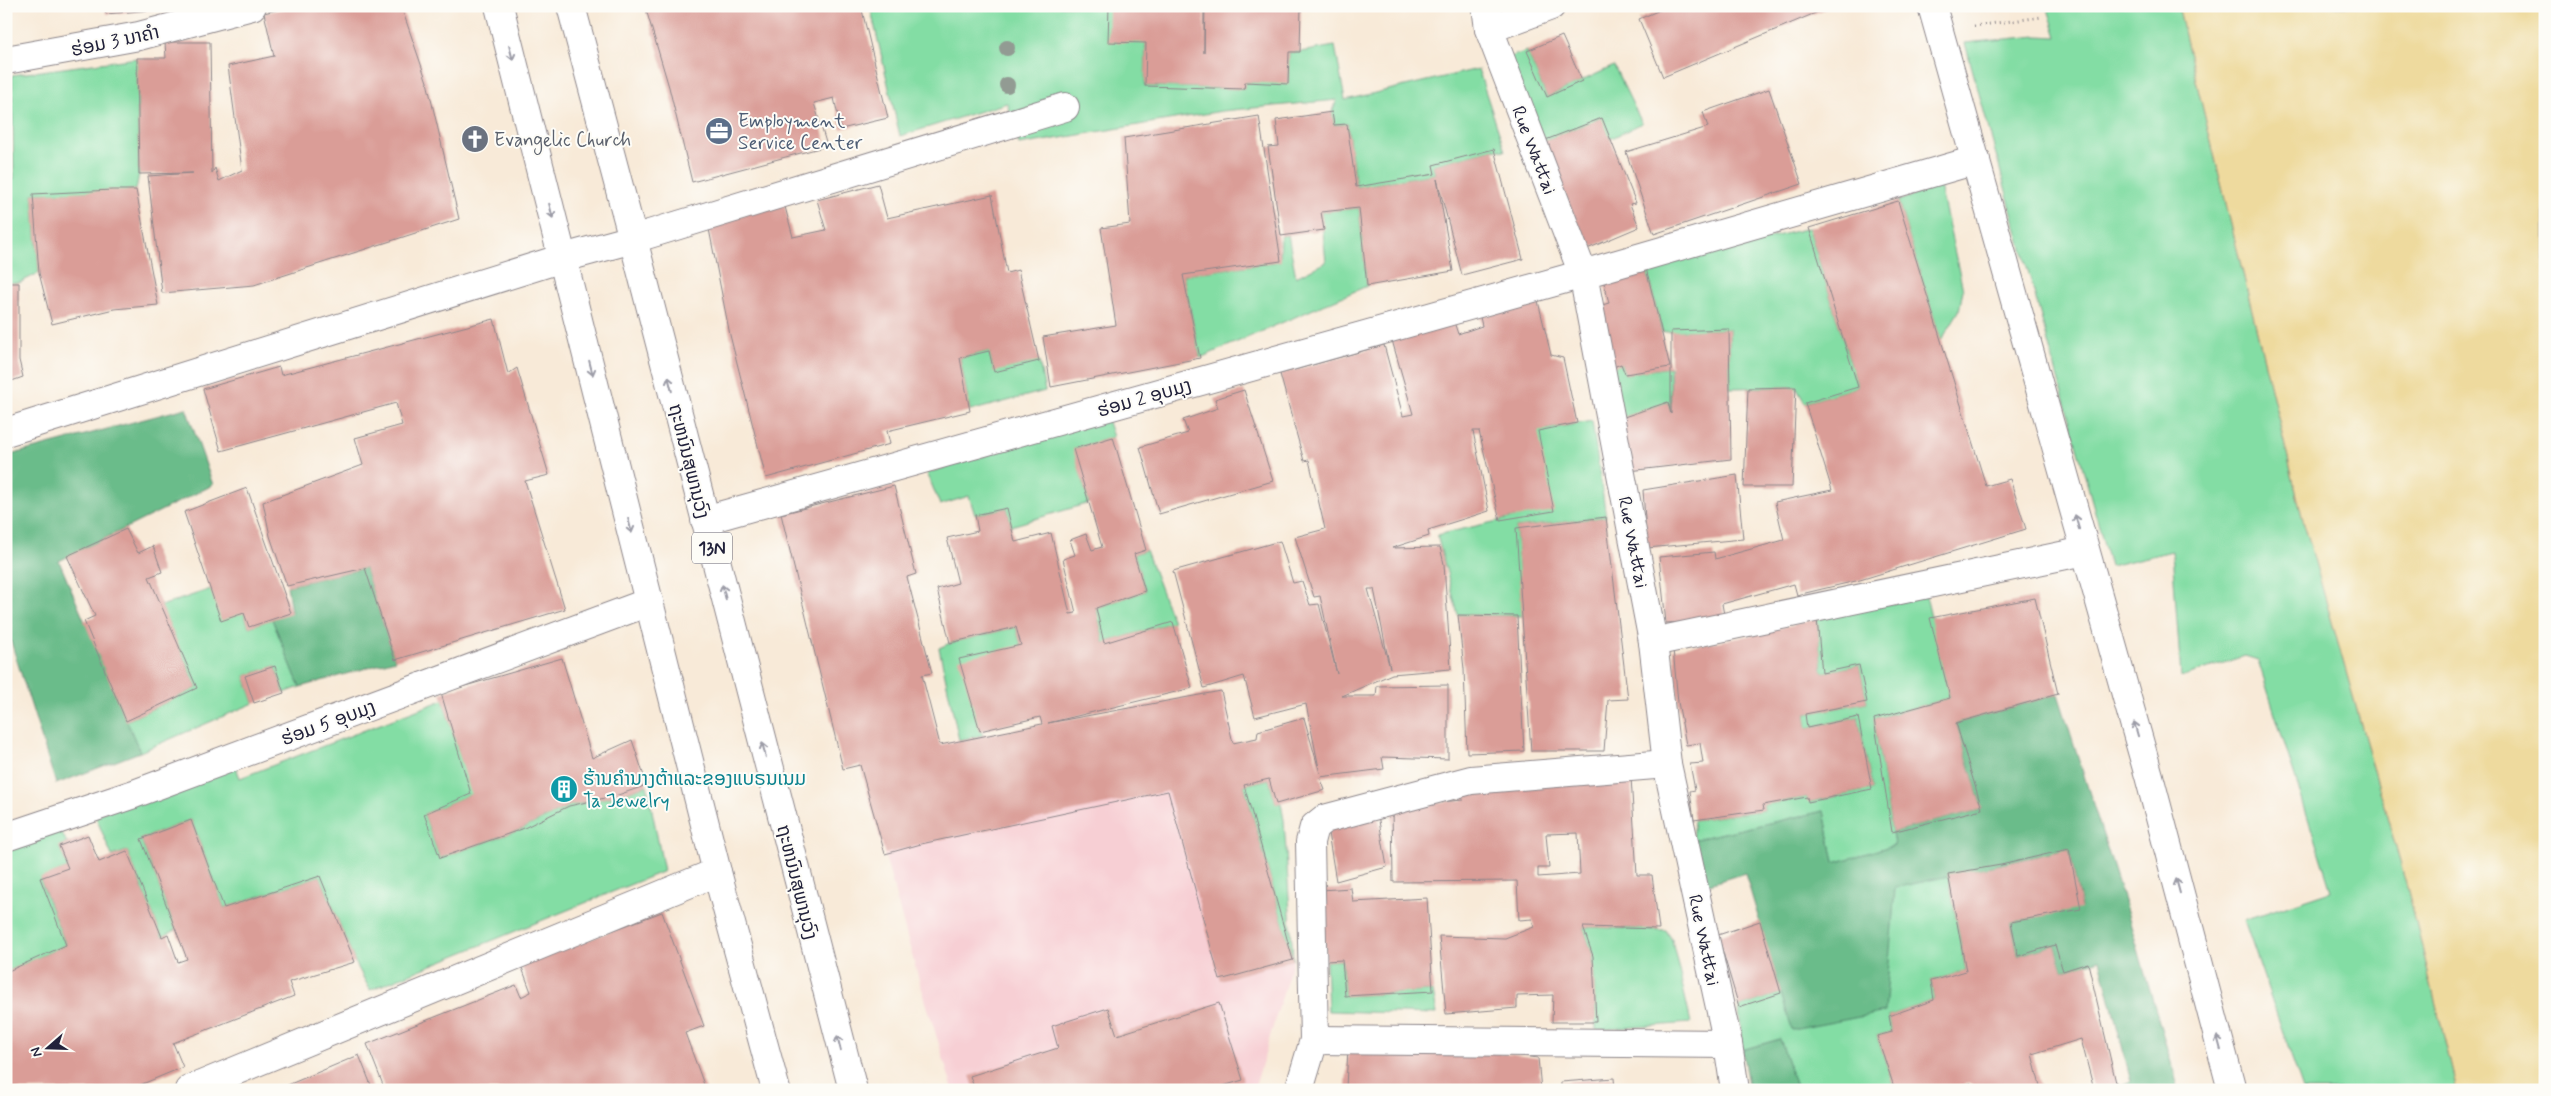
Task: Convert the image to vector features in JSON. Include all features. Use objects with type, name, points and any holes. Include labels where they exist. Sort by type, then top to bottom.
[{"type":"main road","name":"ຮ່ອມ 3 ນາຄຳ","points":[[6,60],[139,36],[252,6]]},
{"type":"main road","points":[[499,6],[717,872],[776,1090]]},
{"type":"main road","name":"ຖະຫນົນສຸພານຸວົງ","points":[[571,6],[634,240],[852,1090]]},
{"type":"main road","points":[[1487,18],[1551,6]]},
{"type":"main road","name":"Rue Wattai","points":[[1487,18],[1583,274],[1653,642],[1667,764],[1728,1044],[1735,1090]]},
{"type":"main road","points":[[1936,18],[2149,776],[2232,1090]]},
{"type":"main road","points":[[6,432],[563,258],[634,240],[1065,107]]},
{"type":"main road","name":"ຮ່ອມ 2 ອຸບມຸງ","points":[[705,520],[1583,274],[1976,160]]},
{"type":"main road","points":[[1653,642],[2085,551]]},
{"type":"main road","name":"ຮ່ອມ 5 ອຸບມຸງ","points":[[6,837],[143,791],[649,602]]},
{"type":"main road","points":[[1299,1090],[1314,1040],[1310,842],[1314,827],[1324,818],[1471,780],[1667,764]]},
{"type":"main road","points":[[190,1090],[717,872]]},
{"type":"main road","points":[[1314,1040],[1728,1044]]},
{"type":"path","points":[[1936,18],[2042,17]]},
{"type":"shaded area","points":[[1221,691],[1293,960],[1254,1090],[953,1090],[915,966],[860,765],[959,740]]},
{"type":"green space","points":[[870,6],[1109,6],[1146,43],[1145,86],[1244,89],[1245,82],[1288,83],[1289,52],[1335,46],[1345,100],[1478,69],[1505,151],[1494,149],[1433,165],[1435,174],[1356,187],[1347,124],[1334,125],[1332,112],[1337,100],[1222,111],[1019,145],[1007,103],[900,136]]},
{"type":"green space","points":[[2047,6],[2178,6],[2302,516],[2408,890],[2457,1090],[2303,1090],[2244,920],[2331,891],[2258,660],[2245,656],[2181,677],[2172,551],[2110,566],[1965,43],[2037,36],[2057,37]]},
{"type":"green space","points":[[1527,51],[1547,97],[1614,66],[1642,123],[1610,139],[1601,118],[1543,141],[1507,58]]},
{"type":"green space","points":[[137,58],[139,174],[136,190],[33,194],[39,273],[19,283],[6,283],[6,178],[14,179],[12,75]]},
{"type":"green space","points":[[1940,186],[1963,290],[1959,311],[1941,341],[1898,201]]},
{"type":"green space","points":[[1359,208],[1367,286],[1200,358],[1183,275],[1280,261],[1281,236],[1288,235],[1296,277],[1326,262],[1321,212]]},
{"type":"green space","points":[[1809,228],[1858,387],[1805,403],[1796,387],[1730,388],[1729,329],[1662,332],[1646,268]]},
{"type":"green space","points":[[989,351],[994,371],[1039,361],[1045,391],[970,411],[960,358]]},
{"type":"green space","points":[[1610,364],[1621,364],[1625,374],[1670,367],[1671,414],[1668,402],[1621,418]]},
{"type":"green space","points":[[186,408],[213,485],[59,561],[140,752],[56,784],[6,626],[6,456]]},
{"type":"green space","points":[[1107,419],[1113,437],[1074,449],[1089,503],[1011,526],[1007,508],[975,515],[969,496],[940,505],[927,473]]},
{"type":"green space","points":[[1592,421],[1606,517],[1516,528],[1523,616],[1458,615],[1437,535],[1515,517],[1538,431]]},
{"type":"green space","points":[[1146,550],[1173,622],[1104,643],[1096,608],[1145,591],[1134,554]]},
{"type":"green space","points":[[365,568],[395,660],[300,687],[272,619],[291,612],[287,586]]},
{"type":"green space","points":[[211,589],[244,613],[249,627],[272,619],[300,687],[284,693],[275,666],[245,676],[254,703],[140,752],[126,721],[197,688],[161,606]]},
{"type":"green space","points":[[1926,596],[1950,698],[1874,719],[1894,845],[1834,863],[1824,811],[1692,840],[1694,820],[1764,810],[1763,805],[1807,797],[1809,802],[1872,789],[1858,717],[1807,728],[1805,714],[1867,702],[1859,665],[1822,673],[1817,619]]},
{"type":"green space","points":[[1016,627],[1021,645],[980,730],[983,735],[959,740],[939,648],[950,643]]},
{"type":"green space","points":[[2058,694],[2124,901],[2179,1090],[2110,1090],[2131,1081],[2100,960],[2063,971],[2055,945],[2018,956],[2011,922],[2081,908],[2069,849],[1895,888],[1885,1012],[1792,1030],[1745,873],[1703,886],[1692,840],[1824,811],[1834,863],[1894,845],[1892,832],[1982,809],[1956,723]]},
{"type":"green space","points":[[443,700],[472,794],[424,814],[440,858],[522,829],[569,806],[618,795],[647,785],[664,871],[370,990],[355,962],[320,876],[224,908],[191,820],[141,839],[176,930],[162,937],[127,851],[112,856],[95,815],[236,767],[240,778]]},
{"type":"green space","points":[[1269,779],[1276,803],[1281,803],[1284,820],[1293,960],[1244,785]]},
{"type":"green space","points":[[60,829],[67,843],[59,846],[68,868],[40,879],[66,945],[6,972],[6,848]]},
{"type":"green space","points":[[1948,874],[1966,971],[1931,981],[1934,1000],[1889,1016],[1892,1032],[1877,1036],[1895,1090],[1797,1090],[1780,1039],[1742,1050],[1739,1007],[1781,993],[1793,1029],[1884,1012],[1895,888]]},
{"type":"green space","points":[[1583,927],[1666,930],[1672,940],[1691,1023],[1596,1030],[1593,956]]},
{"type":"green space","points":[[1342,960],[1345,996],[1433,991],[1437,1014],[1328,1011],[1326,961]]},
{"type":"green space","points":[[1780,1039],[1797,1090],[1749,1090],[1742,1050]]},
{"type":"sand","points":[[2178,6],[2545,6],[2545,1090],[2457,1090],[2408,890],[2302,516]]},
{"type":"building","points":[[105,6],[173,6],[174,8],[106,14]]},
{"type":"building","points":[[293,6],[401,6],[427,82],[459,219],[254,285],[162,293],[148,176],[193,173],[139,174],[137,58],[166,58],[165,42],[210,42],[212,173],[215,168],[219,181],[242,170],[228,66],[274,56],[264,13]]},
{"type":"building","points":[[645,6],[788,6],[791,11],[810,6],[861,6],[888,118],[841,129],[834,98],[814,103],[827,146],[692,182],[669,87]]},
{"type":"building","points":[[1109,6],[1204,6],[1204,53],[1205,6],[1301,6],[1300,52],[1289,52],[1288,84],[1245,82],[1244,89],[1145,86],[1146,43],[1108,42]]},
{"type":"building","points":[[1669,6],[1832,6],[1663,77],[1639,19]]},
{"type":"building","points":[[1562,36],[1582,81],[1547,97],[1527,51]]},
{"type":"building","points":[[1769,89],[1802,184],[1654,234],[1626,152],[1708,127],[1703,112]]},
{"type":"building","points":[[1332,112],[1334,125],[1347,124],[1356,187],[1435,174],[1433,165],[1494,149],[1523,259],[1462,275],[1437,179],[1453,271],[1367,286],[1359,208],[1321,212],[1324,230],[1281,236],[1268,147],[1279,146],[1276,120]]},
{"type":"building","points":[[1259,116],[1281,261],[1183,275],[1200,358],[1051,387],[1043,337],[1116,325],[1101,228],[1130,224],[1124,138]]},
{"type":"building","points":[[1602,118],[1636,203],[1630,204],[1639,227],[1587,249],[1543,141]]},
{"type":"building","points":[[878,184],[887,218],[992,195],[1007,273],[1018,270],[1039,361],[994,372],[989,351],[960,358],[970,411],[887,431],[890,444],[766,478],[730,335],[708,224],[784,203],[793,237],[826,230],[817,200]]},
{"type":"building","points":[[136,190],[158,305],[114,309],[52,324],[39,273],[33,194]]},
{"type":"building","points":[[1898,201],[1986,486],[2010,479],[2026,529],[1860,580],[1797,595],[1794,584],[1722,604],[1725,620],[1666,623],[1659,557],[1714,552],[1715,559],[1784,540],[1775,502],[1832,490],[1805,403],[1858,387],[1809,228]]},
{"type":"building","points":[[1646,268],[1670,367],[1625,374],[1621,364],[1611,368],[1595,307],[1609,303],[1603,279]]},
{"type":"building","points":[[6,283],[19,283],[19,360],[23,377],[6,383]]},
{"type":"building","points":[[1538,301],[1551,355],[1563,358],[1577,423],[1538,431],[1554,511],[1500,520],[1479,431],[1473,431],[1489,511],[1428,530],[1429,536],[1392,548],[1440,547],[1444,564],[1451,669],[1392,674],[1342,696],[1376,696],[1377,686],[1448,685],[1448,759],[1382,757],[1384,769],[1320,777],[1325,790],[1276,804],[1269,779],[1244,785],[1293,960],[1220,980],[1168,791],[921,844],[885,854],[860,765],[843,769],[781,514],[894,486],[916,574],[907,577],[932,673],[922,675],[940,745],[1042,724],[1040,717],[980,731],[959,659],[1021,645],[1016,627],[950,643],[937,589],[958,583],[947,538],[978,531],[975,515],[1007,508],[1015,542],[1051,533],[1070,614],[1076,613],[1063,559],[1075,555],[1070,540],[1086,534],[1092,550],[1102,547],[1073,449],[1113,437],[1146,550],[1134,554],[1145,591],[1096,608],[1104,643],[1173,622],[1192,688],[1048,723],[1221,691],[1233,743],[1257,738],[1258,731],[1304,718],[1320,773],[1306,704],[1255,717],[1244,676],[1204,688],[1173,571],[1280,541],[1293,583],[1302,581],[1310,605],[1319,604],[1337,674],[1320,596],[1314,597],[1295,537],[1325,529],[1309,460],[1304,461],[1280,374],[1384,345],[1403,416],[1413,414],[1392,340],[1454,322],[1458,334],[1482,326],[1480,317]],"holes":[[[1368,589],[1374,589],[1390,668]]]},
{"type":"building","points":[[494,319],[508,374],[517,368],[549,475],[525,481],[565,609],[395,660],[365,568],[287,586],[270,536],[263,502],[363,465],[355,438],[402,425],[396,403],[221,451],[203,389],[279,367],[281,375]]},
{"type":"building","points":[[1729,329],[1731,459],[1629,471],[1621,418],[1668,402],[1671,414],[1671,331]]},
{"type":"building","points":[[1796,387],[1792,487],[1744,487],[1748,388]]},
{"type":"building","points":[[1244,390],[1273,481],[1159,514],[1140,447],[1188,433],[1183,420],[1218,408],[1215,399]]},
{"type":"building","points":[[1737,475],[1743,539],[1647,548],[1643,490]]},
{"type":"building","points":[[247,488],[291,613],[249,627],[244,613],[221,621],[184,512]]},
{"type":"building","points":[[1606,517],[1628,699],[1608,700],[1604,751],[1531,751],[1516,528]]},
{"type":"building","points":[[126,529],[138,553],[153,546],[162,572],[149,577],[197,688],[126,721],[84,621],[95,616],[67,556]]},
{"type":"building","points":[[2035,598],[2058,694],[1956,723],[1982,809],[1892,832],[1874,719],[1950,698],[1930,618]]},
{"type":"building","points":[[1458,615],[1517,616],[1524,751],[1467,753],[1464,669]]},
{"type":"building","points":[[1817,619],[1822,673],[1859,665],[1867,702],[1805,714],[1807,728],[1858,717],[1872,789],[1808,802],[1807,797],[1763,805],[1764,810],[1694,820],[1690,791],[1695,790],[1690,764],[1703,763],[1700,743],[1686,745],[1678,702],[1673,649],[1739,638]]},
{"type":"building","points":[[562,658],[592,758],[632,740],[647,785],[618,795],[569,806],[522,829],[440,858],[424,814],[471,794],[441,693]]},
{"type":"building","points":[[275,666],[284,693],[254,703],[245,676]]},
{"type":"building","points":[[1631,777],[1637,875],[1652,875],[1659,929],[1583,927],[1593,956],[1596,1022],[1552,1022],[1553,995],[1517,996],[1517,1008],[1446,1014],[1439,936],[1505,938],[1534,927],[1532,919],[1519,920],[1517,881],[1393,882],[1392,806],[1463,800],[1462,787]],"holes":[[[1578,833],[1580,874],[1538,877],[1538,868],[1549,868],[1546,834]]]},
{"type":"building","points":[[1378,815],[1387,867],[1336,881],[1327,827]]},
{"type":"building","points":[[191,820],[224,908],[320,876],[355,962],[289,982],[294,996],[173,1043],[183,1067],[128,1090],[6,1090],[6,972],[66,945],[40,878],[68,868],[59,846],[88,835],[99,862],[127,851],[162,937],[168,934],[178,962],[187,959],[141,839]]},
{"type":"building","points":[[2069,849],[2081,909],[2011,922],[2018,956],[2055,945],[2063,971],[2088,963],[2117,1087],[2094,1090],[2081,1039],[2032,1054],[2041,1090],[1976,1090],[1971,1083],[1944,1090],[1895,1090],[1877,1036],[1892,1032],[1889,1016],[1934,1000],[1931,981],[1966,971],[1948,874],[2001,865]]},
{"type":"building","points":[[1351,888],[1353,902],[1427,898],[1433,991],[1345,996],[1342,960],[1326,961],[1321,890]]},
{"type":"building","points":[[662,912],[704,1026],[685,1033],[706,1090],[385,1090],[367,1044],[516,985],[521,997],[531,992],[521,965]]},
{"type":"building","points":[[1760,921],[1781,993],[1739,1007],[1718,935]]},
{"type":"building","points":[[1219,1003],[1243,1080],[1210,1090],[975,1090],[970,1076],[1058,1048],[1052,1026],[1108,1008],[1117,1035]]},
{"type":"building","points":[[1348,1047],[1467,1049],[1538,1058],[1541,1090],[1308,1090],[1308,1088],[1346,1088]]},
{"type":"building","points":[[359,1055],[373,1090],[285,1090],[283,1087]]},
{"type":"building","points":[[1614,1078],[1615,1090],[1561,1090],[1561,1082]]},
{"type":"place","name":"Employment Service Center","points":[[719,131]]},
{"type":"place","name":"Evangelic Church","points":[[475,139]]},
{"type":"place","name":"ຮ້ານຄຳນາງຕ້າແລະຂອງແບຣນເນມ Ta Jewelry","points":[[564,789]]}]
